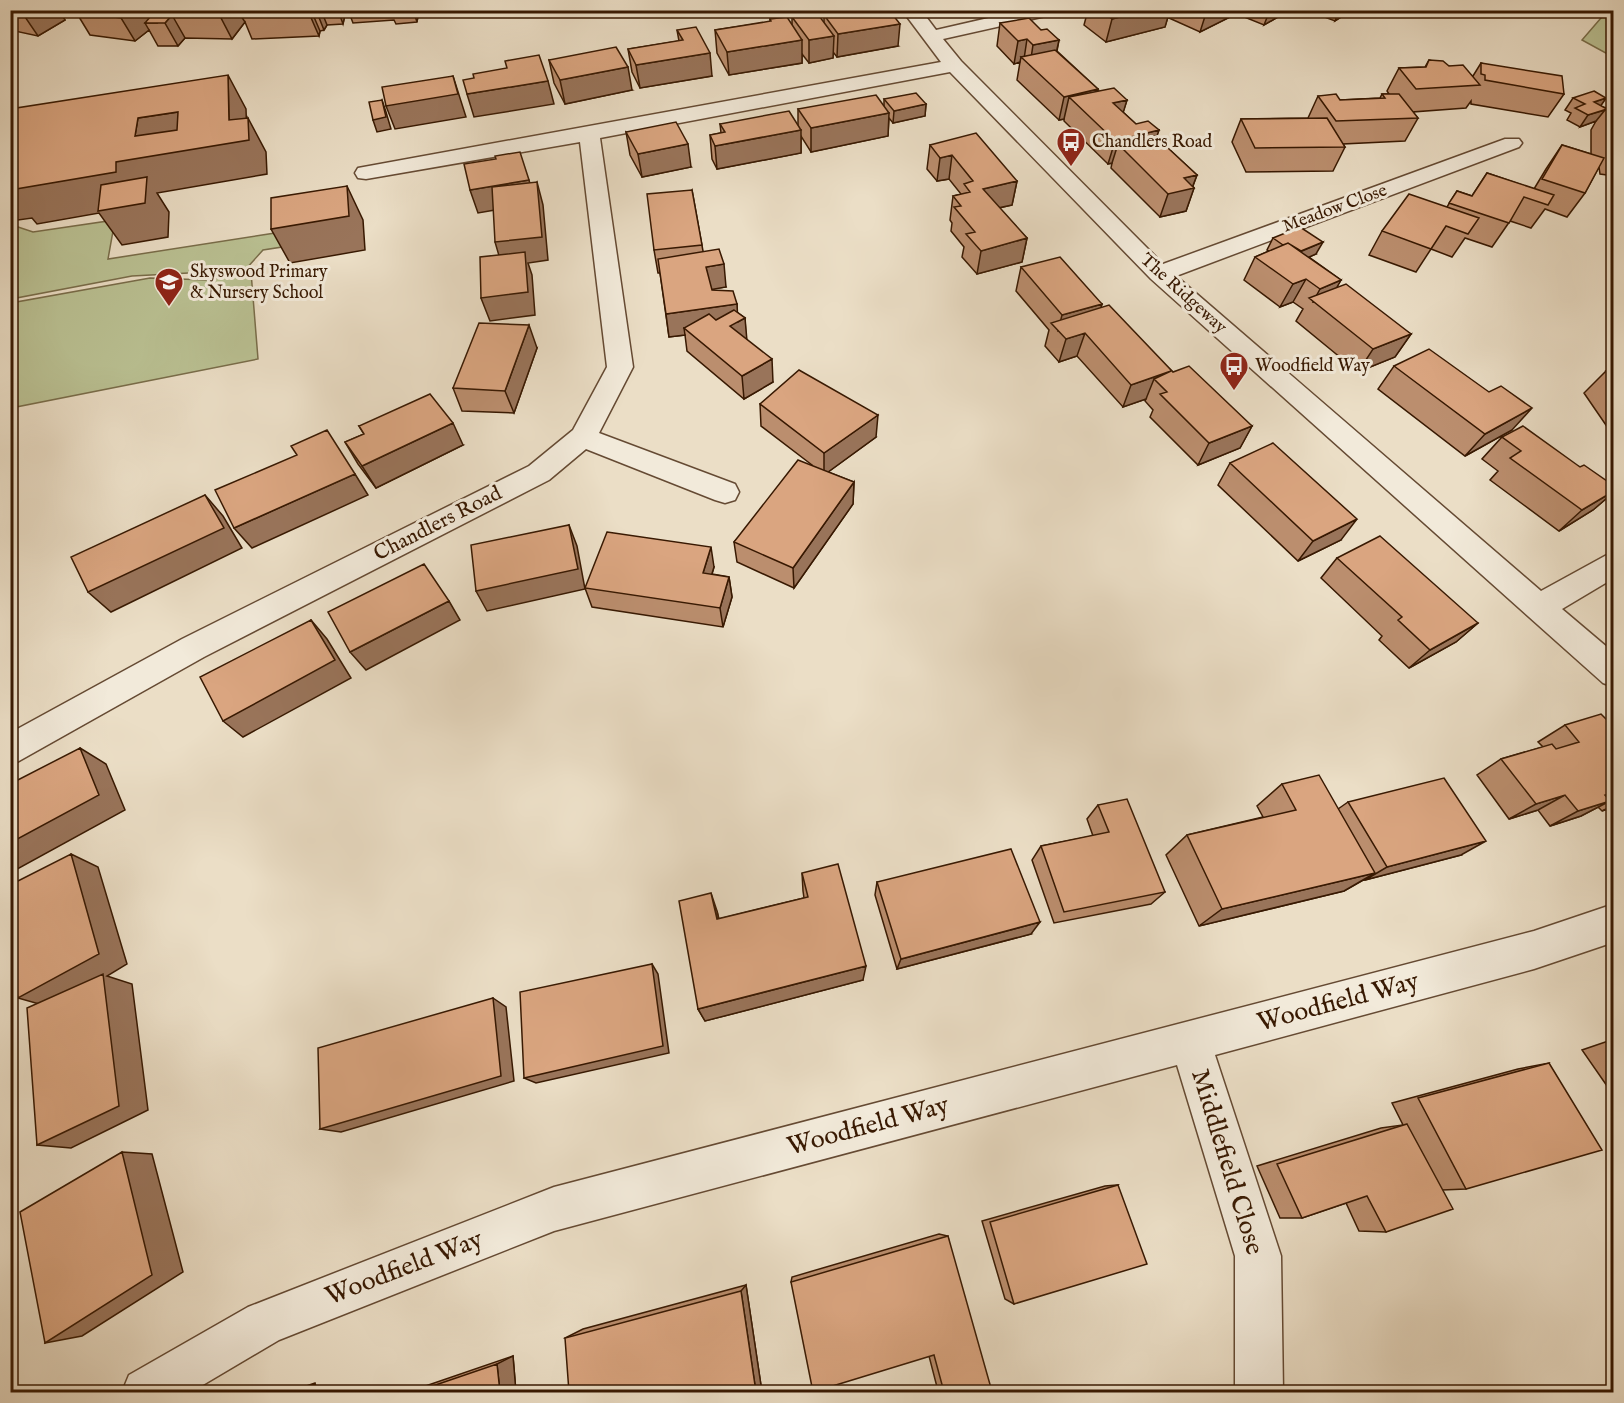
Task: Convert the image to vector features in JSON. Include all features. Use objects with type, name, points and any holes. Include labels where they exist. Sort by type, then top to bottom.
[{"type":"street","name":"The Ridgeway","points":[[911,10],[954,65],[1158,274],[1614,673]]},
{"type":"street","points":[[932,36],[1050,10]]},
{"type":"street","points":[[366,173],[589,134],[954,65]]},
{"type":"street","name":"Chandlers Road","points":[[10,751],[193,648],[539,473],[583,437],[620,367],[589,134]]},
{"type":"street","name":"Meadow Close","points":[[1158,274],[1512,143]]},
{"type":"street","points":[[583,437],[726,492]]},
{"type":"street","points":[[1540,607],[1614,563]]},
{"type":"street","name":"Woodfield Way","points":[[146,1392],[264,1323],[554,1209],[1534,950],[1614,923]]},
{"type":"street","name":"Middlefield Close","points":[[1190,1041],[1258,1256],[1259,1392]]},
{"type":"green space","points":[[1607,11],[1613,11],[1613,57],[1582,40]]},
{"type":"green space","points":[[26,145],[12,225],[33,232],[115,220],[108,259],[282,232],[282,247],[263,250],[245,270],[132,276],[11,299],[10,156]]},
{"type":"green space","points":[[251,272],[258,359],[11,408],[11,303],[150,278],[208,280]]},
{"type":"building","points":[[10,10],[28,10],[23,14]]},
{"type":"building","points":[[78,10],[132,10],[121,18],[76,12]]},
{"type":"building","points":[[156,10],[225,10],[220,16],[172,15],[165,23],[145,23]]},
{"type":"building","points":[[244,10],[309,10],[309,13],[241,16]]},
{"type":"building","points":[[851,10],[889,10],[900,24],[838,34],[824,15]]},
{"type":"building","points":[[1100,10],[1147,10],[1112,19]]},
{"type":"building","points":[[817,13],[834,36],[809,40],[792,17]]},
{"type":"building","points":[[787,17],[802,40],[727,52],[715,30],[771,21],[770,19]]},
{"type":"building","points":[[1029,18],[1041,30],[1047,29],[1059,40],[1033,45],[1027,39],[1018,41],[1000,23]]},
{"type":"building","points":[[696,27],[710,53],[636,65],[628,49],[683,40],[677,30]]},
{"type":"building","points":[[616,47],[628,67],[560,80],[549,60]]},
{"type":"building","points":[[1055,50],[1098,89],[1064,97],[1021,57]]},
{"type":"building","points":[[539,55],[548,81],[467,94],[463,80],[474,78],[473,74],[507,68],[505,61]]},
{"type":"building","points":[[1429,60],[1443,61],[1449,66],[1463,65],[1480,85],[1416,89],[1399,68],[1426,67]]},
{"type":"building","points":[[1481,63],[1562,76],[1564,94],[1485,80],[1485,75],[1481,74]]},
{"type":"building","points":[[228,75],[229,120],[248,118],[249,140],[116,162],[116,172],[10,190],[12,182],[10,182],[10,109]],"holes":[[[178,112],[177,130],[135,136],[138,118]]]},
{"type":"building","points":[[453,76],[458,94],[386,106],[382,87]]},
{"type":"building","points":[[1114,88],[1127,100],[1113,103],[1136,124],[1148,121],[1159,130],[1115,141],[1069,97]]},
{"type":"building","points":[[1594,91],[1606,98],[1594,102],[1607,109],[1588,115],[1575,108],[1585,104],[1573,98]]},
{"type":"building","points":[[916,93],[926,104],[894,111],[884,99]]},
{"type":"building","points":[[1336,94],[1340,100],[1385,98],[1382,94],[1399,94],[1418,118],[1336,121],[1318,96]]},
{"type":"building","points":[[876,95],[889,113],[811,128],[798,109]]},
{"type":"building","points":[[382,100],[386,117],[373,120],[369,102]]},
{"type":"building","points":[[1607,106],[1614,107],[1614,143],[1609,142]]},
{"type":"building","points":[[789,111],[801,130],[715,146],[710,135],[725,132],[720,124]]},
{"type":"building","points":[[1327,118],[1345,147],[1255,148],[1241,119]]},
{"type":"building","points":[[676,122],[688,144],[638,154],[626,132]]},
{"type":"building","points":[[976,133],[1017,181],[983,189],[1027,238],[981,251],[966,234],[975,232],[954,207],[961,206],[953,196],[970,192],[964,184],[973,181],[952,155],[940,158],[930,145]]},
{"type":"building","points":[[1155,136],[1197,175],[1184,178],[1194,188],[1168,194],[1118,144]]},
{"type":"building","points":[[1562,145],[1604,158],[1585,193],[1542,179]]},
{"type":"building","points":[[520,152],[529,180],[470,190],[464,164],[496,159],[495,156]]},
{"type":"building","points":[[1487,173],[1554,195],[1548,205],[1524,197],[1509,223],[1449,203],[1457,191],[1472,196]]},
{"type":"building","points":[[147,177],[145,203],[98,211],[101,185]]},
{"type":"building","points":[[537,182],[542,237],[495,242],[492,187]]},
{"type":"building","points":[[347,186],[349,216],[271,229],[271,198]]},
{"type":"building","points":[[692,190],[702,245],[654,250],[647,194]]},
{"type":"building","points":[[1409,194],[1479,218],[1468,234],[1446,226],[1431,249],[1382,231]]},
{"type":"building","points":[[1300,227],[1323,242],[1301,251],[1288,243],[1283,245],[1273,238]]},
{"type":"building","points":[[1288,243],[1341,280],[1320,289],[1306,279],[1293,284],[1255,257]]},
{"type":"building","points":[[719,249],[724,264],[706,267],[712,290],[733,291],[737,304],[666,314],[658,259]]},
{"type":"building","points":[[525,252],[528,292],[481,298],[480,257]]},
{"type":"building","points":[[1060,257],[1102,304],[1062,315],[1021,267]]},
{"type":"building","points":[[1346,284],[1411,334],[1373,349],[1309,298]]},
{"type":"building","points":[[1109,305],[1173,372],[1189,366],[1252,426],[1209,443],[1160,394],[1167,392],[1154,379],[1171,371],[1131,385],[1085,333],[1066,339],[1051,323]]},
{"type":"building","points":[[734,310],[745,318],[730,326],[772,359],[742,376],[684,328],[709,314],[716,320]]},
{"type":"building","points":[[479,323],[529,325],[505,391],[453,388]]},
{"type":"building","points":[[1429,349],[1489,392],[1501,386],[1532,408],[1485,434],[1394,366]]},
{"type":"building","points":[[799,370],[878,415],[824,453],[760,404]]},
{"type":"building","points":[[1606,371],[1614,371],[1614,382]]},
{"type":"building","points":[[430,394],[453,423],[362,466],[345,442],[364,434],[359,426]]},
{"type":"building","points":[[1523,426],[1580,467],[1584,465],[1614,486],[1614,491],[1582,510],[1510,458],[1521,451],[1502,437]]},
{"type":"building","points":[[327,430],[355,474],[234,528],[215,490],[297,455],[291,446]]},
{"type":"building","points":[[1273,443],[1357,519],[1313,541],[1230,463]]},
{"type":"building","points":[[798,460],[854,482],[793,568],[734,542]]},
{"type":"building","points":[[205,495],[224,528],[88,592],[71,557]]},
{"type":"building","points":[[569,525],[578,569],[476,591],[471,545]]},
{"type":"building","points":[[607,532],[711,547],[703,573],[729,577],[720,608],[585,588]]},
{"type":"building","points":[[1380,536],[1478,623],[1430,650],[1398,620],[1402,617],[1337,558]]},
{"type":"building","points":[[424,564],[449,601],[350,652],[328,612]]},
{"type":"building","points":[[311,620],[335,660],[223,721],[200,677]]},
{"type":"building","points":[[1601,714],[1614,727],[1614,792],[1605,795],[1610,801],[1578,811],[1565,795],[1536,804],[1501,759],[1552,744],[1556,749],[1579,742],[1565,725]]},
{"type":"building","points":[[80,748],[99,795],[10,843],[10,784]]},
{"type":"building","points":[[1319,775],[1375,873],[1222,909],[1187,835],[1296,810],[1282,784]]},
{"type":"building","points":[[1444,778],[1486,841],[1387,867],[1348,802]]},
{"type":"building","points":[[1127,799],[1165,892],[1064,912],[1041,846],[1109,832],[1098,805]]},
{"type":"building","points":[[1011,849],[1040,922],[901,959],[877,882]]},
{"type":"building","points":[[71,854],[99,954],[18,998],[10,966],[10,885]]},
{"type":"building","points":[[838,864],[866,966],[698,1009],[679,901],[711,893],[717,919],[808,897],[802,873]]},
{"type":"building","points":[[652,964],[663,1046],[524,1078],[520,992]]},
{"type":"building","points":[[103,974],[119,1106],[37,1145],[27,1008]]},
{"type":"building","points":[[493,998],[501,1076],[320,1129],[318,1048]]},
{"type":"building","points":[[1549,1063],[1602,1150],[1466,1189],[1418,1098]]},
{"type":"building","points":[[1407,1124],[1453,1209],[1386,1232],[1367,1196],[1302,1218],[1277,1164]]},
{"type":"building","points":[[122,1152],[152,1275],[45,1343],[20,1212]]},
{"type":"building","points":[[1118,1185],[1147,1264],[1014,1304],[990,1222]]},
{"type":"building","points":[[948,1236],[991,1388],[975,1392],[944,1392],[934,1355],[813,1392],[791,1282]]},
{"type":"building","points":[[741,1291],[756,1392],[569,1392],[565,1338]]},
{"type":"building","points":[[497,1364],[500,1392],[415,1392]]},
{"type":"place","name":"Chandlers Road","points":[[1071,168]]},
{"type":"place","name":"Skyswood Primary & Nursery School","points":[[169,308]]},
{"type":"place","name":"Woodfield Way","points":[[1234,392]]}]
